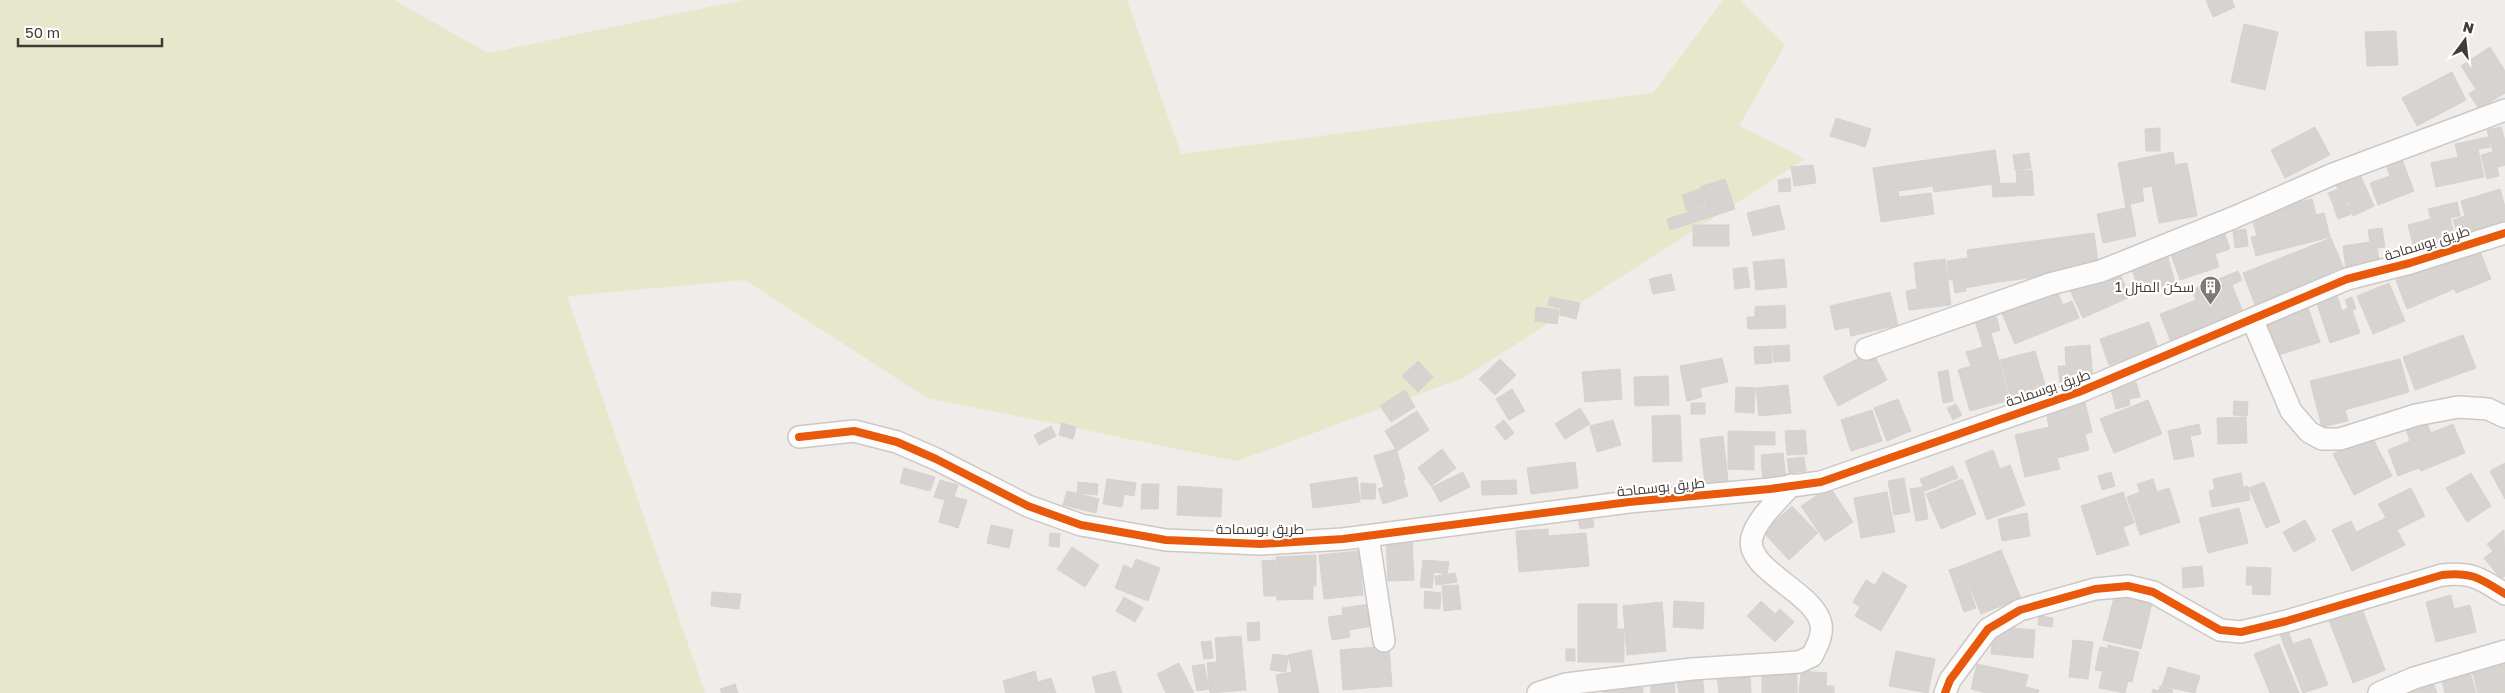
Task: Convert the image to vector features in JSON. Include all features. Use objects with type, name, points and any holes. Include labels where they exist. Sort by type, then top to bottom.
[{"type":"street","points":[[1866,349],[2050,284],[2100,271],[2235,217],[2333,174],[2505,110]]},
{"type":"street","name":"طريق بوسماحة","points":[[799,437],[854,431],[897,442],[936,459],[1028,506],[1080,525],[1166,540],[1261,544],[1368,536],[1629,502],[1821,482],[2078,392],[2347,279],[2502,240]]},
{"type":"street","points":[[2252,319],[2291,411],[2309,432],[2322,439],[2340,439],[2416,415],[2458,407],[2488,409],[2505,417]]},
{"type":"street","points":[[1538,693],[1566,684],[1692,669],[1799,662],[1812,656],[1820,641],[1821,623],[1810,605],[1755,557],[1752,539],[1758,523],[1792,486]]},
{"type":"street","points":[[1368,536],[1384,642]]},
{"type":"street","points":[[1945,693],[1950,680],[1988,629],[2020,610],[2095,589],[2128,586],[2153,592],[2220,630],[2241,632],[2287,621],[2442,575],[2464,573],[2484,580],[2505,594]]},
{"type":"street","points":[[2379,693],[2414,678],[2505,650]]},
{"type":"green space","points":[[0,0],[394,0],[488,53],[743,0],[1127,0],[1181,154],[1653,93],[1723,0],[1740,0],[1785,45],[1739,126],[1805,159],[1463,378],[1237,461],[927,398],[745,280],[567,296],[705,693],[0,693]]},
{"type":"building","points":[[2206,0],[2232,0],[2235,7],[2213,17]]},
{"type":"building","points":[[2244,24],[2278,32],[2265,90],[2231,82]]},
{"type":"building","points":[[2396,31],[2398,65],[2367,66],[2365,32]]},
{"type":"building","points":[[2490,47],[2505,71],[2505,93],[2479,109],[2469,94],[2476,89],[2461,66]]},
{"type":"building","points":[[2452,72],[2466,100],[2417,126],[2402,98]]},
{"type":"building","points":[[1836,118],[1871,129],[1865,147],[1830,136]]},
{"type":"building","points":[[2315,127],[2330,155],[2285,178],[2271,150]]},
{"type":"building","points":[[2501,127],[2505,141],[2505,165],[2497,167],[2499,176],[2487,179],[2481,155],[2493,152],[2487,130]]},
{"type":"building","points":[[2160,128],[2160,151],[2146,151],[2145,129]]},
{"type":"building","points":[[2488,137],[2490,147],[2478,149],[2484,177],[2436,187],[2431,163],[2458,157],[2455,144]]},
{"type":"building","points":[[1995,150],[2000,183],[1934,192],[1933,186],[1898,191],[1899,197],[1931,193],[1934,214],[1881,222],[1873,168]]},
{"type":"building","points":[[2173,152],[2175,165],[2187,163],[2197,216],[2159,223],[2152,186],[2142,188],[2144,201],[2130,204],[2136,236],[2103,243],[2097,214],[2126,208],[2118,163]]},
{"type":"building","points":[[2029,153],[2031,168],[2015,170],[2013,155]]},
{"type":"building","points":[[2401,157],[2414,191],[2378,205],[2370,183],[2390,176],[2385,162]]},
{"type":"building","points":[[1813,165],[1816,183],[1794,186],[1791,167]]},
{"type":"building","points":[[2032,170],[2034,195],[1993,197],[1992,184],[2017,183],[2016,171]]},
{"type":"building","points":[[2358,170],[2374,206],[2353,216],[2348,202],[2335,209],[2328,193],[2338,189],[2334,181]]},
{"type":"building","points":[[1790,178],[1791,191],[1779,192],[1778,180]]},
{"type":"building","points":[[1725,179],[1735,209],[1670,230],[1667,219],[1707,206],[1700,187]]},
{"type":"building","points":[[1700,189],[1705,205],[1687,211],[1682,195]]},
{"type":"building","points":[[2500,189],[2505,207],[2505,222],[2458,235],[2453,220],[2465,216],[2461,201]]},
{"type":"building","points":[[2312,199],[2316,215],[2324,213],[2330,237],[2256,256],[2251,237],[2257,236],[2251,214]]},
{"type":"building","points":[[2457,202],[2460,216],[2450,218],[2455,239],[2414,249],[2408,225],[2431,219],[2428,209]]},
{"type":"building","points":[[2347,204],[2351,214],[2338,219],[2334,209]]},
{"type":"building","points":[[1779,205],[1785,229],[1753,236],[1747,213]]},
{"type":"building","points":[[1693,225],[1729,225],[1729,246],[1693,246]]},
{"type":"building","points":[[2223,228],[2230,249],[2215,254],[2219,267],[2180,280],[2168,246]]},
{"type":"building","points":[[2382,228],[2385,247],[2377,248],[2380,266],[2346,270],[2343,246],[2370,242],[2368,230]]},
{"type":"building","points":[[2246,229],[2248,246],[2235,248],[2233,231]]},
{"type":"building","points":[[2094,233],[2099,269],[1998,282],[1965,288],[1966,291],[1955,293],[1953,280],[1949,280],[1947,261],[1968,258],[1967,250]]},
{"type":"building","points":[[2331,238],[2344,269],[2255,305],[2243,273]]},
{"type":"building","points":[[2476,242],[2491,279],[2456,293],[2441,257]]},
{"type":"building","points":[[2167,254],[2175,283],[2139,293],[2131,265]]},
{"type":"building","points":[[1784,259],[1787,287],[1756,290],[1753,262]]},
{"type":"building","points":[[1945,259],[1951,305],[1909,310],[1906,291],[1917,289],[1914,263]]},
{"type":"building","points":[[2443,262],[2454,289],[2407,309],[2396,280]]},
{"type":"building","points":[[1747,267],[1750,287],[1735,289],[1733,269]]},
{"type":"building","points":[[2117,267],[2130,297],[2083,318],[2069,288]]},
{"type":"building","name":"سكن المنزل 1","points":[[2238,271],[2242,280],[2232,285],[2243,312],[2171,342],[2160,314],[2196,300],[2192,290]]},
{"type":"building","points":[[1671,274],[1675,290],[1653,294],[1649,279]]},
{"type":"building","points":[[2389,283],[2405,321],[2373,334],[2357,296]]},
{"type":"building","points":[[2348,287],[2349,290],[2337,295],[2342,311],[2348,308],[2345,300],[2352,297],[2356,309],[2352,310],[2360,333],[2330,343],[2315,298]]},
{"type":"building","points":[[2056,289],[2063,305],[2072,301],[2079,318],[2015,344],[2001,311]]},
{"type":"building","points":[[1890,292],[1898,325],[1851,336],[1849,327],[1835,330],[1830,306]]},
{"type":"building","points":[[1550,297],[1580,303],[1576,319],[1560,315],[1561,308],[1548,305]]},
{"type":"building","points":[[2305,299],[2320,342],[2276,356],[2262,313]]},
{"type":"building","points":[[1785,305],[1786,328],[1748,329],[1747,317],[1755,317],[1755,307]]},
{"type":"building","points":[[1536,307],[1559,310],[1557,324],[1535,321]]},
{"type":"building","points":[[1996,316],[2000,330],[1991,333],[2010,400],[1970,411],[1958,370],[1971,366],[1966,352],[1983,347],[1975,321]]},
{"type":"building","points":[[2149,322],[2158,348],[2109,365],[2100,339]]},
{"type":"building","points":[[2463,335],[2476,368],[2415,390],[2403,357]]},
{"type":"building","points":[[1789,345],[1790,361],[1774,362],[1773,346]]},
{"type":"building","points":[[2090,345],[2093,380],[2060,383],[2058,366],[2066,366],[2065,347]]},
{"type":"building","points":[[1772,346],[1772,363],[1755,364],[1754,347]]},
{"type":"building","points":[[1872,351],[1887,380],[1838,406],[1823,377]]},
{"type":"building","points":[[2035,351],[2046,388],[2011,398],[2000,360]]},
{"type":"building","points":[[1722,358],[1728,382],[1700,388],[1702,397],[1687,401],[1680,366]]},
{"type":"building","points":[[1500,359],[1516,375],[1495,395],[1479,379]]},
{"type":"building","points":[[2400,359],[2409,392],[2345,410],[2348,421],[2322,427],[2310,381]]},
{"type":"building","points":[[1418,361],[1433,377],[1418,392],[1402,376]]},
{"type":"building","points":[[1620,369],[1622,399],[1585,402],[1582,372]]},
{"type":"building","points":[[1948,370],[1953,401],[1943,403],[1938,372]]},
{"type":"building","points":[[1668,376],[1669,405],[1635,406],[1634,377]]},
{"type":"building","points":[[2136,382],[2140,397],[2129,399],[2130,405],[2116,409],[2111,389]]},
{"type":"building","points":[[1788,385],[1791,413],[1759,416],[1756,388]]},
{"type":"building","points":[[1736,387],[1755,388],[1754,413],[1735,412]]},
{"type":"building","points":[[1512,389],[1525,411],[1509,420],[1496,399]]},
{"type":"building","points":[[1405,390],[1415,407],[1391,422],[1380,406]]},
{"type":"building","points":[[1898,399],[1911,431],[1887,441],[1874,408]]},
{"type":"building","points":[[2148,400],[2162,434],[2114,453],[2100,419]]},
{"type":"building","points":[[2234,401],[2248,402],[2247,416],[2233,415]]},
{"type":"building","points":[[2085,402],[2092,432],[2085,434],[2089,450],[2057,458],[2060,469],[2025,477],[2015,435],[2049,427],[2046,411]]},
{"type":"building","points":[[1691,403],[1705,403],[1705,414],[1691,414]]},
{"type":"building","points":[[1956,404],[1962,415],[1953,420],[1947,408]]},
{"type":"building","points":[[1580,408],[1590,424],[1565,439],[1555,424]]},
{"type":"building","points":[[1872,410],[1882,441],[1851,451],[1841,420]]},
{"type":"building","points":[[1417,411],[1429,430],[1397,451],[1385,431]]},
{"type":"building","points":[[1680,415],[1682,461],[1653,462],[1652,416]]},
{"type":"building","points":[[2246,417],[2247,443],[2218,444],[2217,418]]},
{"type":"building","points":[[2425,419],[2431,433],[2453,424],[2465,453],[2421,471],[2419,468],[2398,476],[2388,450],[2410,441],[2405,427]]},
{"type":"building","points":[[1504,420],[1514,433],[1505,440],[1495,427]]},
{"type":"building","points":[[1613,420],[1621,445],[1597,452],[1590,426]]},
{"type":"building","points":[[1062,423],[1076,427],[1073,439],[1059,435]]},
{"type":"building","points":[[2199,424],[2201,434],[2190,436],[2194,456],[2174,460],[2168,431]]},
{"type":"building","points":[[1051,426],[1056,436],[1039,445],[1034,435]]},
{"type":"building","points":[[1805,430],[1807,454],[1787,455],[1785,431]]},
{"type":"building","points":[[1728,431],[1775,432],[1775,445],[1754,445],[1754,470],[1728,469]]},
{"type":"building","points":[[2371,435],[2392,476],[2354,495],[2333,454]]},
{"type":"building","points":[[1723,436],[1728,481],[1705,484],[1700,439]]},
{"type":"building","points":[[1396,449],[1408,496],[1383,504],[1378,489],[1384,487],[1374,456]]},
{"type":"building","points":[[1442,449],[1456,468],[1431,486],[1418,468]]},
{"type":"building","points":[[1993,450],[2000,469],[2010,465],[2025,505],[1987,520],[1965,461]]},
{"type":"building","points":[[1783,453],[1786,480],[1763,483],[1761,455]]},
{"type":"building","points":[[1804,457],[1806,471],[1789,473],[1787,459]]},
{"type":"building","points":[[1575,462],[1578,488],[1531,494],[1527,468]]},
{"type":"building","points":[[2505,463],[2505,499],[2490,471]]},
{"type":"building","points":[[1953,466],[1958,478],[1925,491],[1920,479]]},
{"type":"building","points":[[904,468],[935,477],[930,491],[900,483]]},
{"type":"building","points":[[1463,472],[1470,487],[1440,502],[1432,487]]},
{"type":"building","points":[[2111,472],[2115,486],[2102,490],[2098,476]]},
{"type":"building","points":[[2241,473],[2243,487],[2248,486],[2250,500],[2212,507],[2209,491],[2215,489],[2213,479]]},
{"type":"building","points":[[2471,473],[2491,506],[2467,522],[2446,488]]},
{"type":"building","points":[[1357,477],[1360,502],[1313,508],[1310,484]]},
{"type":"building","points":[[1904,478],[1910,512],[1894,515],[1888,481]]},
{"type":"building","points":[[1107,479],[1136,483],[1134,496],[1124,494],[1122,507],[1103,504]]},
{"type":"building","points":[[1962,479],[1976,514],[1941,529],[1926,494]]},
{"type":"building","points":[[2153,479],[2157,492],[2169,488],[2180,522],[2140,535],[2127,497],[2140,492],[2137,484]]},
{"type":"building","points":[[940,480],[958,485],[954,497],[967,500],[958,528],[939,522],[945,500],[934,497]]},
{"type":"building","points":[[1516,480],[1517,494],[1482,495],[1481,481]]},
{"type":"building","points":[[1078,482],[1098,484],[1097,495],[1077,493]]},
{"type":"building","points":[[2264,482],[2280,522],[2266,528],[2249,488]]},
{"type":"building","points":[[1361,483],[1376,484],[1375,499],[1361,499]]},
{"type":"building","points":[[1142,484],[1159,484],[1158,509],[1141,509]]},
{"type":"building","points":[[1178,486],[1222,489],[1221,517],[1177,515]]},
{"type":"building","points":[[1830,487],[1853,522],[1825,541],[1801,506]]},
{"type":"building","points":[[1923,487],[1928,519],[1916,521],[1910,489]]},
{"type":"building","points":[[2411,488],[2425,516],[2397,530],[2405,545],[2352,571],[2332,530],[2351,521],[2356,532],[2386,518],[2378,504]]},
{"type":"building","points":[[1067,491],[1099,499],[1096,513],[1063,505]]},
{"type":"building","points":[[1887,492],[1895,532],[1861,538],[1854,498]]},
{"type":"building","points":[[2123,492],[2134,523],[2123,527],[2129,545],[2097,555],[2081,506]]},
{"type":"building","points":[[1792,506],[1818,533],[1789,560],[1763,532]]},
{"type":"building","points":[[2239,508],[2248,543],[2208,553],[2199,518]]},
{"type":"building","points":[[1591,510],[1594,527],[1580,529],[1577,513]]},
{"type":"building","points":[[2027,513],[2030,536],[2002,541],[1998,519]]},
{"type":"building","points":[[2305,520],[2316,540],[2294,552],[2283,532]]},
{"type":"building","points":[[991,525],[1013,530],[1009,548],[987,543]]},
{"type":"building","points":[[1548,529],[1548,536],[1586,533],[1589,566],[1519,572],[1516,531]]},
{"type":"building","points":[[2504,530],[2505,576],[2501,579],[2484,558],[2493,551],[2487,544]]},
{"type":"building","points":[[1050,533],[1060,534],[1059,547],[1049,546]]},
{"type":"building","points":[[1412,539],[1414,580],[1388,581],[1386,540]]},
{"type":"building","points":[[1072,547],[1099,565],[1085,587],[1057,569]]},
{"type":"building","points":[[2001,550],[2021,598],[1981,614],[1961,566]]},
{"type":"building","points":[[1359,551],[1363,595],[1324,599],[1319,555]]},
{"type":"building","points":[[1316,555],[1316,586],[1313,586],[1313,599],[1277,600],[1276,557]]},
{"type":"building","points":[[1136,559],[1160,568],[1148,601],[1115,588],[1124,565],[1132,569]]},
{"type":"building","points":[[1275,560],[1276,596],[1264,596],[1262,561]]},
{"type":"building","points":[[1423,560],[1449,562],[1447,574],[1434,572],[1432,588],[1420,587]]},
{"type":"building","points":[[1961,566],[1976,608],[1964,612],[1949,570]]},
{"type":"building","points":[[2202,566],[2204,586],[2183,588],[2182,568]]},
{"type":"building","points":[[2247,567],[2271,568],[2270,595],[2252,594],[2253,585],[2246,585]]},
{"type":"building","points":[[1883,572],[1907,586],[1881,631],[1855,616],[1860,607],[1853,602],[1866,580],[1875,585]]},
{"type":"building","points":[[1455,573],[1457,582],[1436,585],[1435,576]]},
{"type":"building","points":[[1458,585],[1461,609],[1444,611],[1442,586]]},
{"type":"building","points":[[1425,591],[1441,593],[1440,609],[1424,608]]},
{"type":"building","points":[[712,592],[741,594],[739,609],[711,606]]},
{"type":"building","points":[[2115,594],[2152,603],[2141,649],[2103,640]]},
{"type":"building","points":[[2451,595],[2454,609],[2470,605],[2476,632],[2436,642],[2426,602]]},
{"type":"building","points":[[1124,597],[1143,608],[1135,622],[1116,611]]},
{"type":"building","points":[[1674,601],[1704,603],[1703,629],[1673,627]]},
{"type":"building","points":[[1761,601],[1775,614],[1780,609],[1794,622],[1775,642],[1747,616]]},
{"type":"building","points":[[1662,602],[1666,651],[1627,655],[1623,606]]},
{"type":"building","points":[[2360,603],[2385,670],[2353,683],[2327,615]]},
{"type":"building","points":[[1370,604],[1373,626],[1349,630],[1350,637],[1332,640],[1328,617],[1343,615],[1342,608]]},
{"type":"building","points":[[1578,604],[1617,604],[1617,629],[1624,629],[1624,662],[1578,662]]},
{"type":"building","points":[[2039,616],[2053,618],[2052,627],[2038,625]]},
{"type":"building","points":[[1259,622],[1260,640],[1248,641],[1247,623]]},
{"type":"building","points":[[1994,626],[2035,630],[2033,658],[1991,654]]},
{"type":"building","points":[[2288,631],[2293,644],[2310,638],[2328,685],[2303,693],[2280,635]]},
{"type":"building","points":[[1241,636],[1246,690],[1210,693],[1207,663],[1217,662],[1215,638]]},
{"type":"building","points":[[2073,640],[2093,642],[2088,679],[2069,677]]},
{"type":"building","points":[[1211,641],[1213,658],[1204,659],[1201,642]]},
{"type":"building","points":[[2279,644],[2299,693],[2270,693],[2254,654]]},
{"type":"building","points":[[2108,645],[2139,652],[2132,682],[2128,681],[2125,693],[2099,688]]},
{"type":"building","points":[[1389,646],[1392,686],[1343,690],[1340,650]]},
{"type":"building","points":[[2100,647],[2106,648],[2102,671],[2095,670]]},
{"type":"building","points":[[1566,649],[1575,649],[1575,661],[1566,661]]},
{"type":"building","points":[[1311,650],[1319,693],[1279,693],[1276,675],[1292,672],[1288,655]]},
{"type":"building","points":[[1896,651],[1935,659],[1928,693],[1889,686]]},
{"type":"building","points":[[1273,654],[1288,656],[1286,672],[1270,670]]},
{"type":"building","points":[[2505,655],[2505,693],[2478,693],[2470,664]]},
{"type":"building","points":[[1179,663],[1194,693],[1166,693],[1157,674]]},
{"type":"building","points":[[1204,664],[1209,689],[1197,691],[1192,666]]},
{"type":"building","points":[[1977,664],[2028,675],[2025,687],[2039,690],[2038,693],[1986,693],[1971,689]]},
{"type":"building","points":[[2468,665],[2476,693],[2445,693],[2440,674]]},
{"type":"building","points":[[2168,667],[2200,676],[2195,693],[2162,686]]},
{"type":"building","points":[[1750,670],[1751,693],[1719,693],[1717,673]]},
{"type":"building","points":[[1035,671],[1038,682],[1051,678],[1056,693],[1006,693],[1003,681]]},
{"type":"building","points":[[1115,671],[1122,693],[1096,693],[1092,677]]},
{"type":"building","points":[[1801,671],[1827,673],[1826,686],[1834,686],[1834,693],[1799,693]]},
{"type":"building","points":[[1762,672],[1797,672],[1797,693],[1762,693]]},
{"type":"building","points":[[1702,673],[1704,693],[1679,693],[1676,677]]},
{"type":"building","points":[[2430,675],[2437,693],[2389,693]]},
{"type":"building","points":[[1650,677],[1674,677],[1675,693],[1651,693]]},
{"type":"building","points":[[1642,682],[1643,693],[1603,693],[1603,685]]},
{"type":"building","points":[[735,684],[738,693],[722,693],[720,689]]},
{"type":"building","points":[[2160,686],[2173,690],[2172,693],[2152,693],[2153,689],[2159,691]]},
{"type":"cycle path","points":[[799,437],[854,431],[897,442],[936,459],[1028,506],[1081,525],[1166,540],[1261,544],[1343,539],[1629,502],[1770,489],[1821,482],[2079,392],[2347,279],[2410,263],[2505,233]]},
{"type":"cycle path","points":[[1945,693],[1950,680],[1988,629],[2020,610],[2095,589],[2128,586],[2153,592],[2220,630],[2241,632],[2287,621],[2442,575],[2469,575],[2505,594]]},
{"type":"place","name":"سكن المنزل 1","points":[[2210,306]]}]
